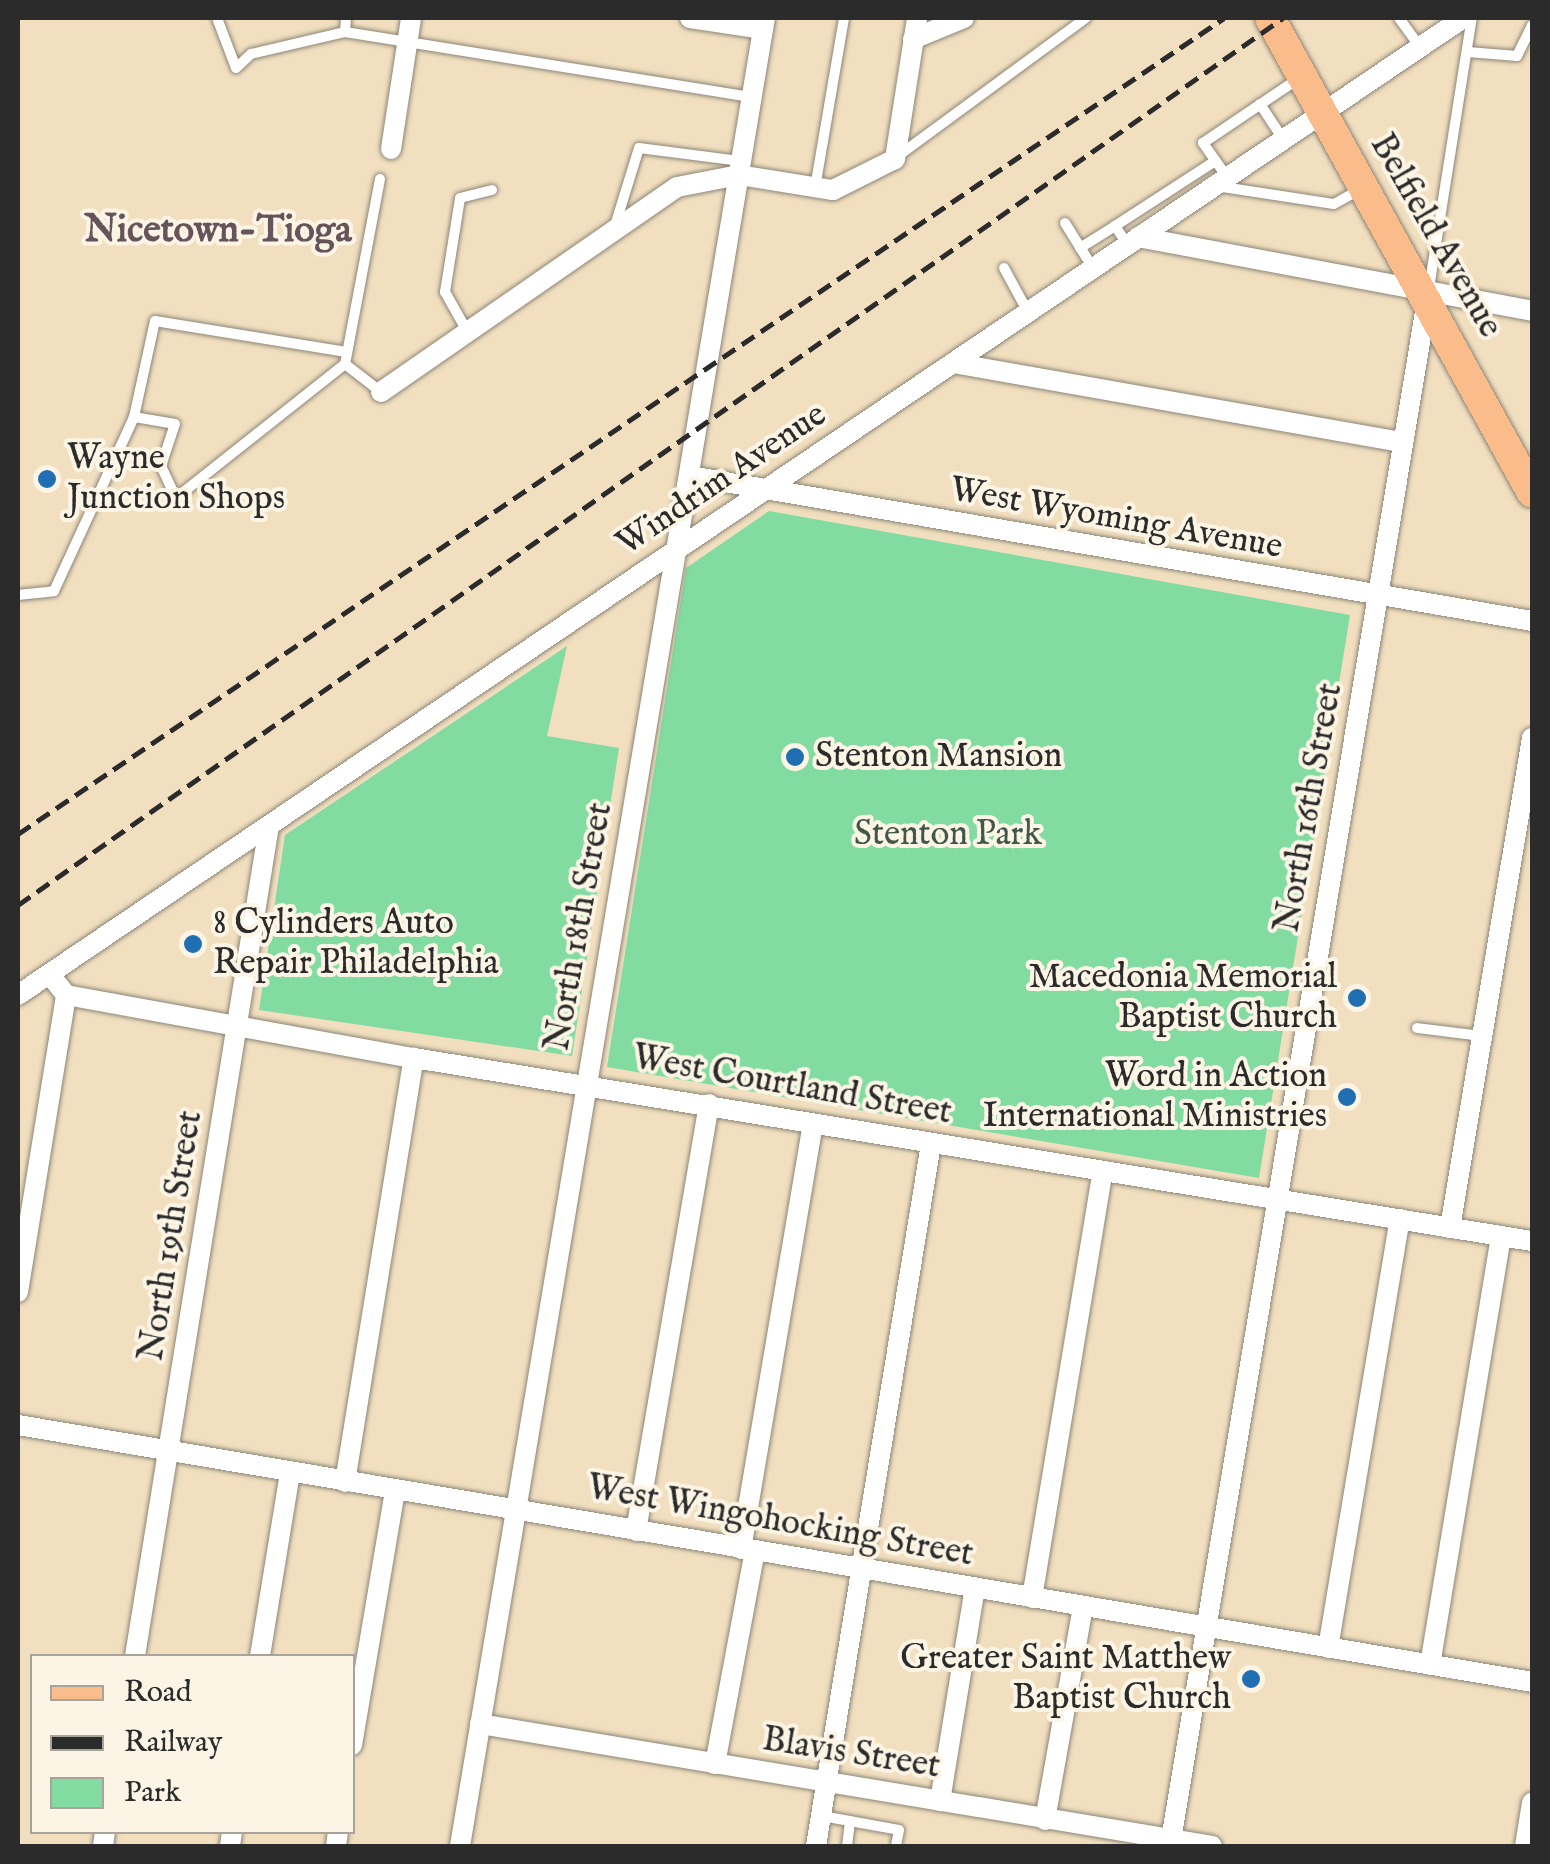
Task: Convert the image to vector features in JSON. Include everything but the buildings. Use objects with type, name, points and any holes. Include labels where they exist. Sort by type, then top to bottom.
[{"type":"main road","name":"Belfield Avenue","points":[[1270,18],[1428,293],[1532,494]]},
{"type":"street","points":[[390,149],[411,18]]},
{"type":"street","points":[[690,18],[764,23]]},
{"type":"street","points":[[381,392],[677,187],[740,168],[816,188],[855,183],[894,159],[917,18]]},
{"type":"street","points":[[913,39],[964,18]]},
{"type":"street","name":"Windrim Avenue","points":[[18,995],[1133,241],[1219,174],[1283,139],[1463,18]]},
{"type":"street","name":"North 18th Street","points":[[460,1846],[764,23]]},
{"type":"street","points":[[1133,241],[1532,310]]},
{"type":"street","name":"North 16th Street","points":[[1171,1843],[1428,293]]},
{"type":"street","points":[[952,363],[1403,442]]},
{"type":"street","name":"West Wyoming Avenue","points":[[690,476],[770,486],[1378,598],[1532,621]]},
{"type":"street","points":[[1450,1228],[1532,738]]},
{"type":"street","name":"North 19th Street","points":[[135,1654],[240,1025],[268,826]]},
{"type":"street","points":[[18,1292],[66,995],[50,974]]},
{"type":"street","name":"West Courtland Street","points":[[66,995],[414,1058],[586,1083],[1102,1173],[1532,1241]]},
{"type":"street","points":[[345,1482],[414,1058]]},
{"type":"street","points":[[636,1531],[709,1104]]},
{"type":"street","points":[[715,1764],[813,1124]]},
{"type":"street","points":[[816,1846],[931,1144]]},
{"type":"street","points":[[1032,1598],[1102,1173]]},
{"type":"street","points":[[1328,1648],[1400,1219]]},
{"type":"street","points":[[1430,1665],[1502,1236]]},
{"type":"street","name":"West Wingohocking Street","points":[[18,1425],[1532,1682]]},
{"type":"street","points":[[260,1654],[290,1473]]},
{"type":"street","points":[[355,1727],[395,1490]]},
{"type":"street","points":[[940,1802],[975,1588]]},
{"type":"street","points":[[1045,1820],[1083,1607]]},
{"type":"street","name":"Blavis Street","points":[[480,1724],[1171,1843],[1212,1846]]},
{"type":"street","points":[[1525,1846],[1532,1803]]},
{"type":"lane","points":[[218,18],[236,68],[251,54],[345,32],[752,97]]},
{"type":"lane","points":[[345,32],[346,18]]},
{"type":"lane","points":[[816,188],[844,18]]},
{"type":"lane","points":[[894,159],[1086,18]]},
{"type":"lane","points":[[1399,18],[1420,47]]},
{"type":"lane","name":"North 16th Street","points":[[1428,293],[1472,18]]},
{"type":"lane","points":[[1468,52],[1517,56],[1532,25]]},
{"type":"lane","points":[[1219,174],[1203,143],[1302,77]]},
{"type":"lane","points":[[1260,104],[1283,139]]},
{"type":"lane","points":[[613,232],[639,148],[740,168]]},
{"type":"lane","points":[[1080,248],[1219,174],[1334,204],[1364,187]]},
{"type":"lane","points":[[134,417],[175,424],[162,466],[176,498],[346,358],[380,179]]},
{"type":"lane","points":[[466,331],[445,292],[460,198],[492,190]]},
{"type":"lane","points":[[1065,223],[1093,268]]},
{"type":"lane","points":[[1115,226],[1133,241]]},
{"type":"lane","points":[[1004,268],[1028,312]]},
{"type":"lane","points":[[18,595],[54,591],[134,417],[156,321],[346,358],[381,392]]},
{"type":"lane","points":[[1416,1028],[1482,1036]]},
{"type":"lane","points":[[821,1816],[899,1830],[896,1846]]},
{"type":"lane","points":[[847,1846],[850,1822]]},
{"type":"green space","name":"Stenton Park","points":[[769,511],[1350,615],[1259,1178],[607,1067],[686,568]]},
{"type":"green space","points":[[567,646],[547,736],[619,748],[572,1056],[259,1010],[285,835]]},
{"type":"railway","points":[[18,834],[1224,18]]},
{"type":"railway","points":[[18,905],[1283,18]]},
{"type":"place","name":"Wayne Junction Shops","points":[[47,479]]},
{"type":"place","name":"Stenton Mansion","points":[[795,757]]},
{"type":"place","name":"8 Cylinders Auto Repair Philadelphia","points":[[193,944]]},
{"type":"place","name":"Macedonia Memorial Baptist Church","points":[[1357,998]]},
{"type":"place","name":"Word in Action International Ministries","points":[[1347,1097]]},
{"type":"place","name":"Greater Saint Matthew Baptist Church","points":[[1251,1679]]},
{"type":"district","name":"Nicetown-Tioga","points":[[218,232]]}]
